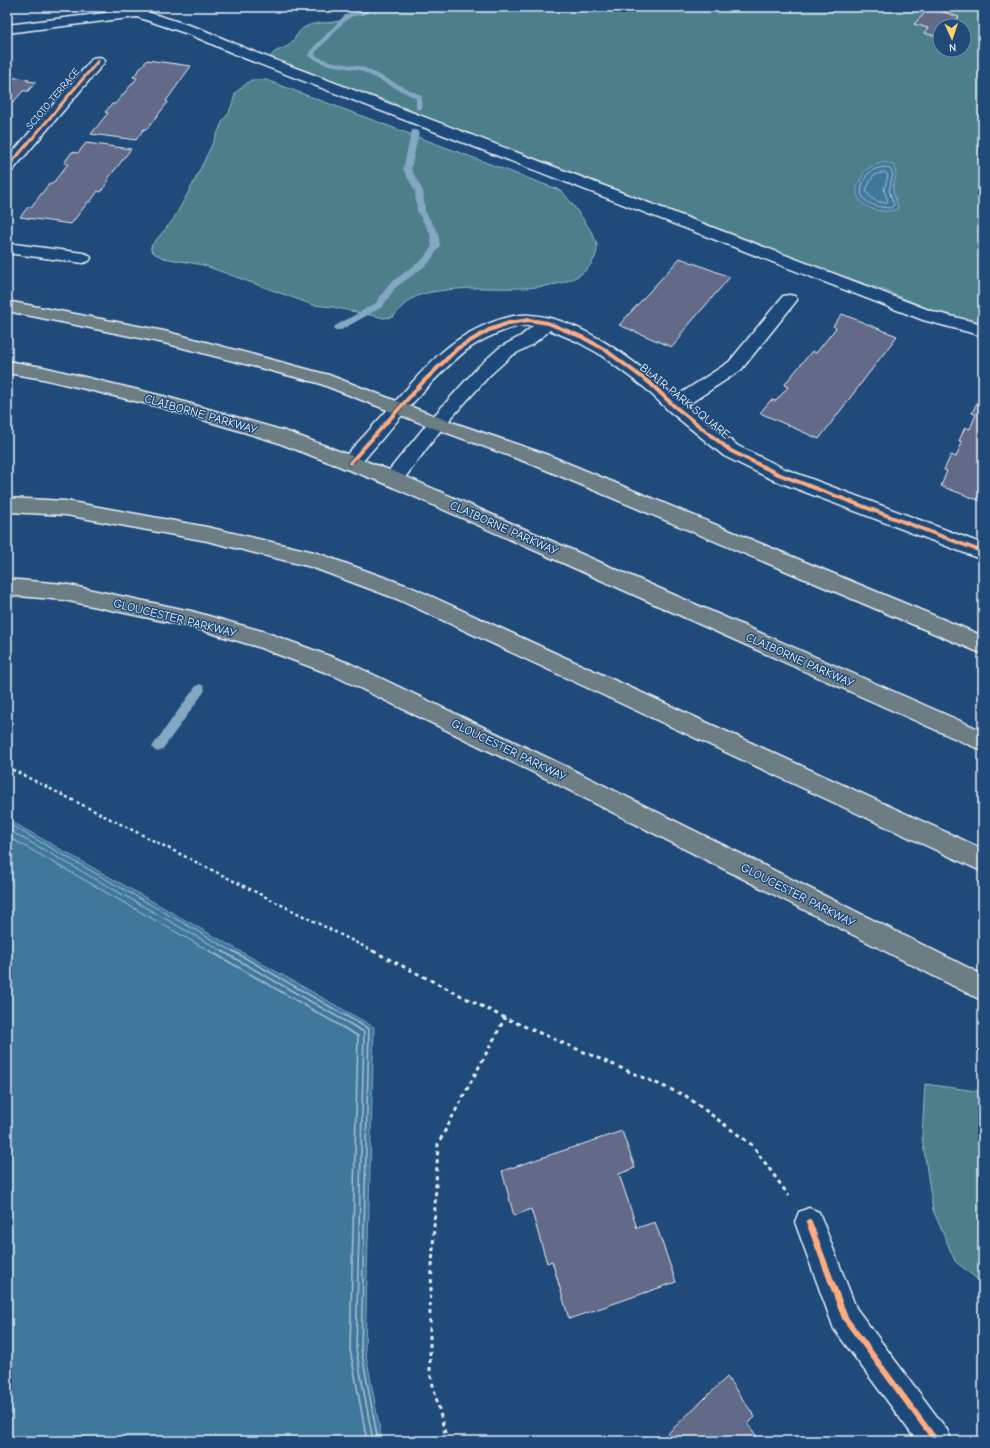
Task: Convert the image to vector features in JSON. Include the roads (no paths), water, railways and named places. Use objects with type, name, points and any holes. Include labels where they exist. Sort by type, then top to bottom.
[{"type":"main road","points":[[7,306],[164,337],[323,379],[548,464],[983,645]]},
{"type":"main road","name":"CLAIBORNE PARKWAY","points":[[7,367],[43,373],[161,401],[282,438],[394,479],[983,741]]},
{"type":"main road","points":[[7,505],[66,508],[207,534],[314,560],[404,593],[633,697],[983,861]]},
{"type":"main road","name":"GLOUCESTER PARKWAY","points":[[7,587],[64,592],[191,619],[262,640],[343,670],[557,773],[983,988]]},
{"type":"street","points":[[7,29],[138,13],[196,32],[249,54],[929,316],[983,330]]},
{"type":"street","name":"SCIOTO TERRACE","points":[[7,168],[98,60]]},
{"type":"street","points":[[7,248],[83,258]]},
{"type":"street","points":[[674,406],[735,366],[789,300]]},
{"type":"street","name":"BLAIR PARK SQUARE","points":[[350,463],[399,408],[458,348],[488,330],[509,323],[529,320],[548,323],[582,337],[604,349],[651,384],[674,406],[731,451],[778,474],[983,552]]},
{"type":"street","points":[[394,479],[437,423],[484,371],[505,352],[527,340],[548,323]]},
{"type":"street","points":[[809,1222],[844,1318],[936,1441]]},
{"type":"water","points":[[884,162],[893,165],[896,173],[893,190],[898,209],[890,211],[882,211],[866,206],[860,201],[857,195],[857,187],[865,171],[870,167]]},
{"type":"water","points":[[7,819],[374,1027],[365,1349],[382,1441],[7,1441]]},
{"type":"waterway","points":[[369,10],[361,14],[347,16],[312,52],[311,56],[326,63],[361,68],[420,97],[419,109]]},
{"type":"waterway","points":[[338,328],[379,305],[392,286],[426,261],[436,246],[434,233],[421,211],[419,191],[407,169],[415,132]]},
{"type":"waterway","points":[[158,747],[200,689]]}]
